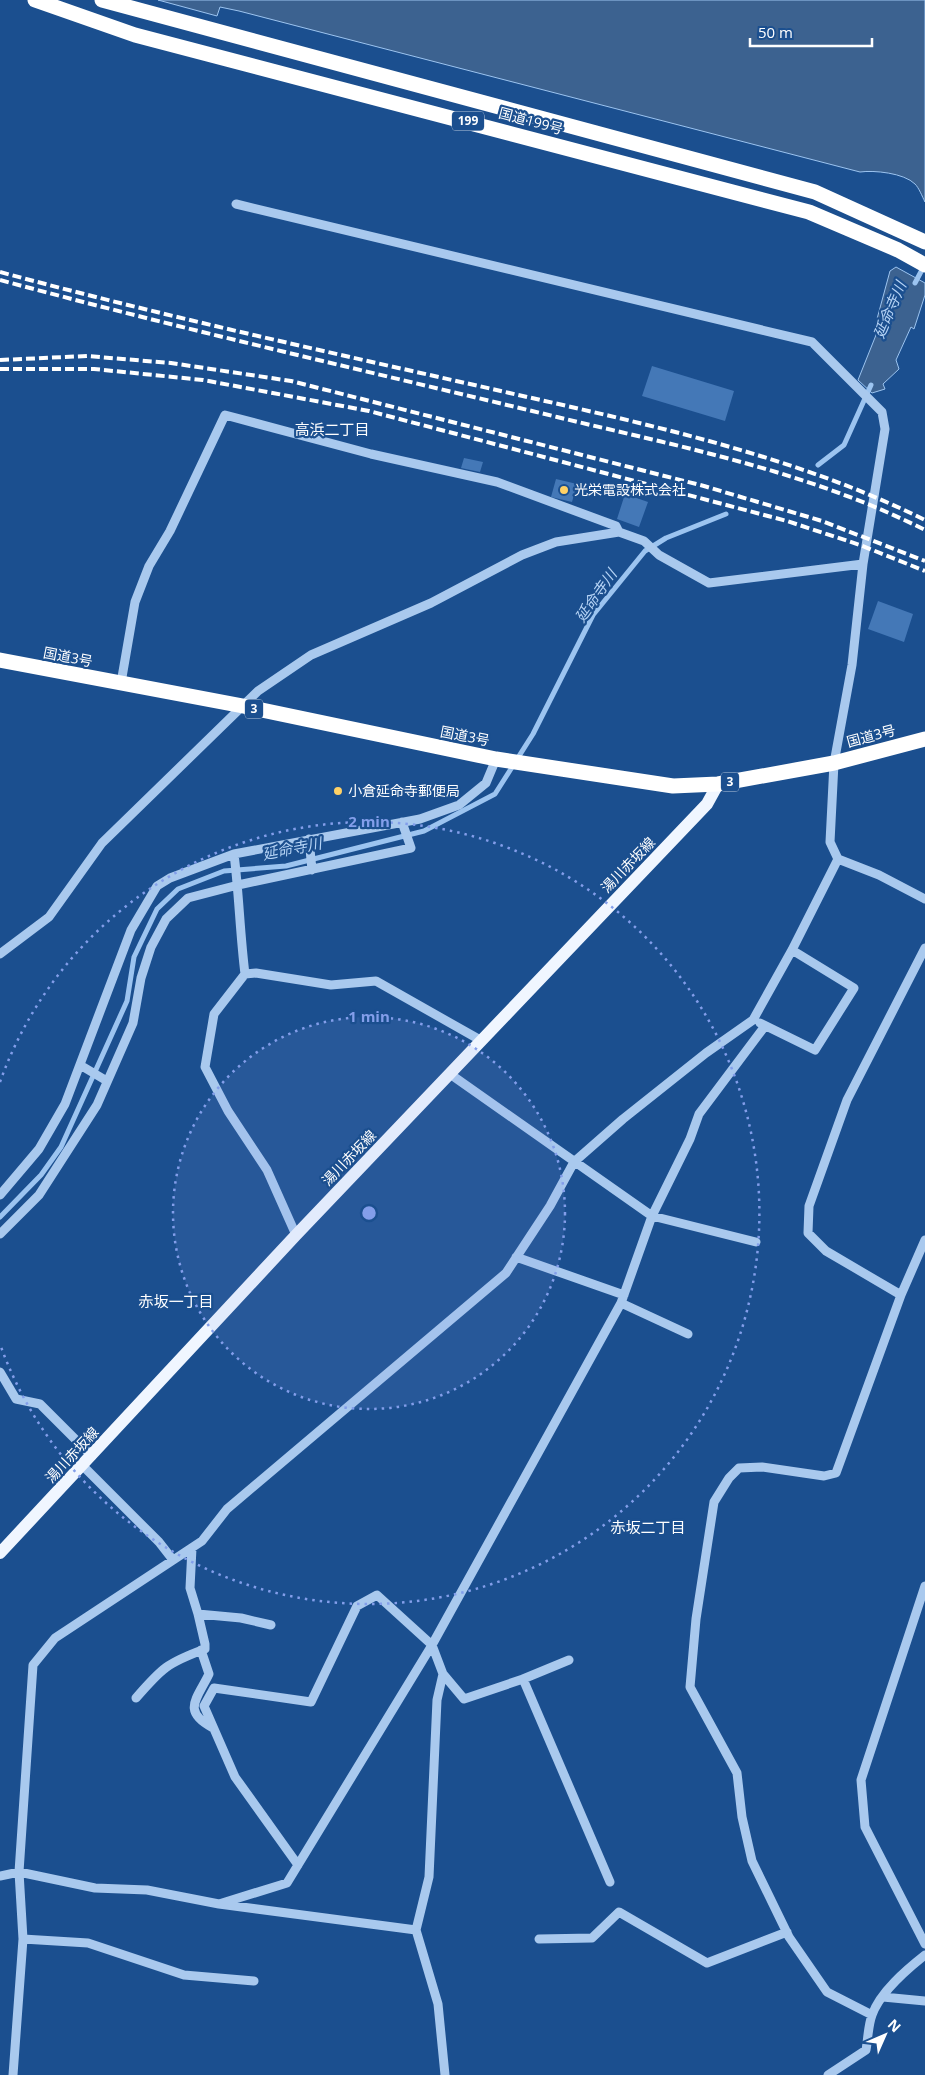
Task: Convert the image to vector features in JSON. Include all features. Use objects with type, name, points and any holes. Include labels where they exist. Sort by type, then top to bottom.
[{"type":"highway","name":"国道199号","points":[[35,0],[135,35],[809,212],[898,250],[925,266]]},
{"type":"highway","name":"国道199号","points":[[102,0],[815,192],[925,242]]},
{"type":"highway","name":"国道3号","points":[[0,660],[243,706],[501,760],[672,786],[718,784],[834,763],[925,738]]},
{"type":"main road","name":"湯川赤坂線","points":[[0,1553],[296,1235],[707,804],[718,784]]},
{"type":"street","points":[[236,204],[812,342],[882,412],[885,429],[863,564],[852,664],[834,763],[830,842],[838,859],[879,875],[925,900]]},
{"type":"street","points":[[121,683],[135,602],[149,566],[170,532],[224,414],[371,454],[497,482],[616,526],[619,532]]},
{"type":"street","points":[[0,954],[49,917],[102,843],[258,691],[311,655],[431,603],[522,554],[556,542],[619,532],[644,541],[659,555],[709,583],[863,564]]},
{"type":"street","points":[[0,1195],[38,1150],[65,1104],[131,930],[157,886],[170,878],[234,854],[310,838],[420,819],[459,805],[486,783],[501,760]]},
{"type":"street","points":[[0,1234],[40,1195],[78,1137],[107,1081],[133,1023],[142,978],[151,947],[166,919],[188,898],[238,885],[411,848],[402,822]]},
{"type":"street","points":[[310,838],[312,870]]},
{"type":"street","points":[[234,854],[238,885],[239,931],[245,974],[214,1014],[204,1067],[228,1110],[267,1170],[296,1235]]},
{"type":"street","points":[[13,2075],[23,1939],[19,1872],[33,1665],[55,1638],[202,1541],[227,1509],[506,1273],[574,1162],[630,1113],[706,1053],[753,1020],[792,950],[838,859]]},
{"type":"street","points":[[901,1294],[826,1252],[808,1233],[809,1206],[847,1100],[925,948]]},
{"type":"street","points":[[753,1020],[815,1050],[854,988],[792,950]]},
{"type":"street","points":[[245,974],[256,973],[331,985],[376,982],[482,1041]]},
{"type":"street","points":[[219,1904],[287,1883],[432,1645],[623,1299],[652,1216],[690,1139],[699,1114],[765,1026]]},
{"type":"street","points":[[80,1065],[107,1081]]},
{"type":"street","points":[[450,1074],[652,1216],[756,1242]]},
{"type":"street","points":[[872,2015],[827,1992],[787,1932],[752,1861],[742,1816],[737,1773],[690,1688],[696,1619],[714,1502],[729,1478],[739,1468],[762,1467],[824,1476],[836,1473],[901,1294],[925,1240]]},
{"type":"street","points":[[516,1257],[623,1299],[688,1334]]},
{"type":"street","points":[[0,1372],[16,1399],[40,1404],[92,1456]]},
{"type":"street","points":[[83,1466],[159,1542],[173,1560]]},
{"type":"street","points":[[136,1698],[161,1670],[172,1662],[204,1649],[205,1644],[190,1588],[192,1548]]},
{"type":"street","points":[[925,1586],[861,1780],[865,1827],[925,1944]]},
{"type":"street","points":[[298,1864],[235,1777],[204,1706],[214,1688],[311,1702],[356,1606],[376,1595],[432,1645],[442,1674],[464,1699],[524,1679],[568,1660]]},
{"type":"street","points":[[198,1614],[241,1618],[271,1625]]},
{"type":"street","points":[[202,1650],[209,1674],[197,1694],[194,1711],[199,1720],[213,1728]]},
{"type":"street","points":[[442,1674],[437,1700],[429,1877],[416,1930],[438,2004],[444,2075]]},
{"type":"street","points":[[524,1679],[610,1882]]},
{"type":"street","points":[[0,1876],[19,1872],[95,1888],[147,1890],[219,1904],[416,1930]]},
{"type":"street","points":[[539,1939],[592,1938],[619,1912],[707,1963],[787,1932]]},
{"type":"street","points":[[23,1939],[88,1943],[184,1975],[254,1981]]},
{"type":"street","points":[[828,2075],[866,2050],[872,2015],[883,1997],[900,1974],[925,1955]]},
{"type":"street","points":[[883,1997],[925,2001]]},
{"type":"water","points":[[158,0],[925,0],[925,202],[915,184],[904,177],[873,171],[860,172],[239,11],[220,7],[217,16]]},
{"type":"water","points":[[896,267],[925,283],[925,295],[914,329],[911,327],[896,360],[899,369],[883,384],[885,389],[872,393],[858,380],[876,335],[874,330],[890,271]]},
{"type":"building","points":[[652,366],[734,391],[725,421],[642,396]]},
{"type":"building","points":[[464,458],[483,462],[480,472],[461,468]]},
{"type":"building","name":"光栄電設株式会社","points":[[556,479],[577,484],[572,502],[551,497]]},
{"type":"building","points":[[625,494],[648,502],[639,527],[617,519]]},
{"type":"building","points":[[878,601],[913,614],[904,642],[868,629]]},
{"type":"waterway","name":"延命寺川","points":[[915,283],[924,266]]},
{"type":"waterway","name":"延命寺川","points":[[818,465],[844,445],[871,385]]},
{"type":"waterway","name":"延命寺川","points":[[0,1217],[41,1175],[61,1147],[127,1001],[134,957],[157,909],[178,889],[224,871],[286,866],[424,831],[495,794],[533,734],[593,615],[645,551],[666,538],[726,514]]},
{"type":"railway","points":[[0,272],[184,319],[602,414],[713,442],[822,476],[925,520]]},
{"type":"railway","points":[[0,280],[208,333],[745,463],[837,492],[925,530]]},
{"type":"railway","points":[[0,360],[87,356],[171,363],[291,381],[704,486],[822,521],[925,561]]},
{"type":"railway","points":[[0,369],[94,369],[203,380],[369,411],[787,521],[860,545],[925,571]]},
{"type":"place","name":"光栄電設株式会社","points":[[564,490]]},
{"type":"place","name":"小倉延命寺郵便局","points":[[338,791]]},
{"type":"district","name":"高浜二丁目","points":[[332,430]]},
{"type":"district","name":"赤坂一丁目","points":[[176,1302]]},
{"type":"district","name":"赤坂二丁目","points":[[648,1528]]}]
